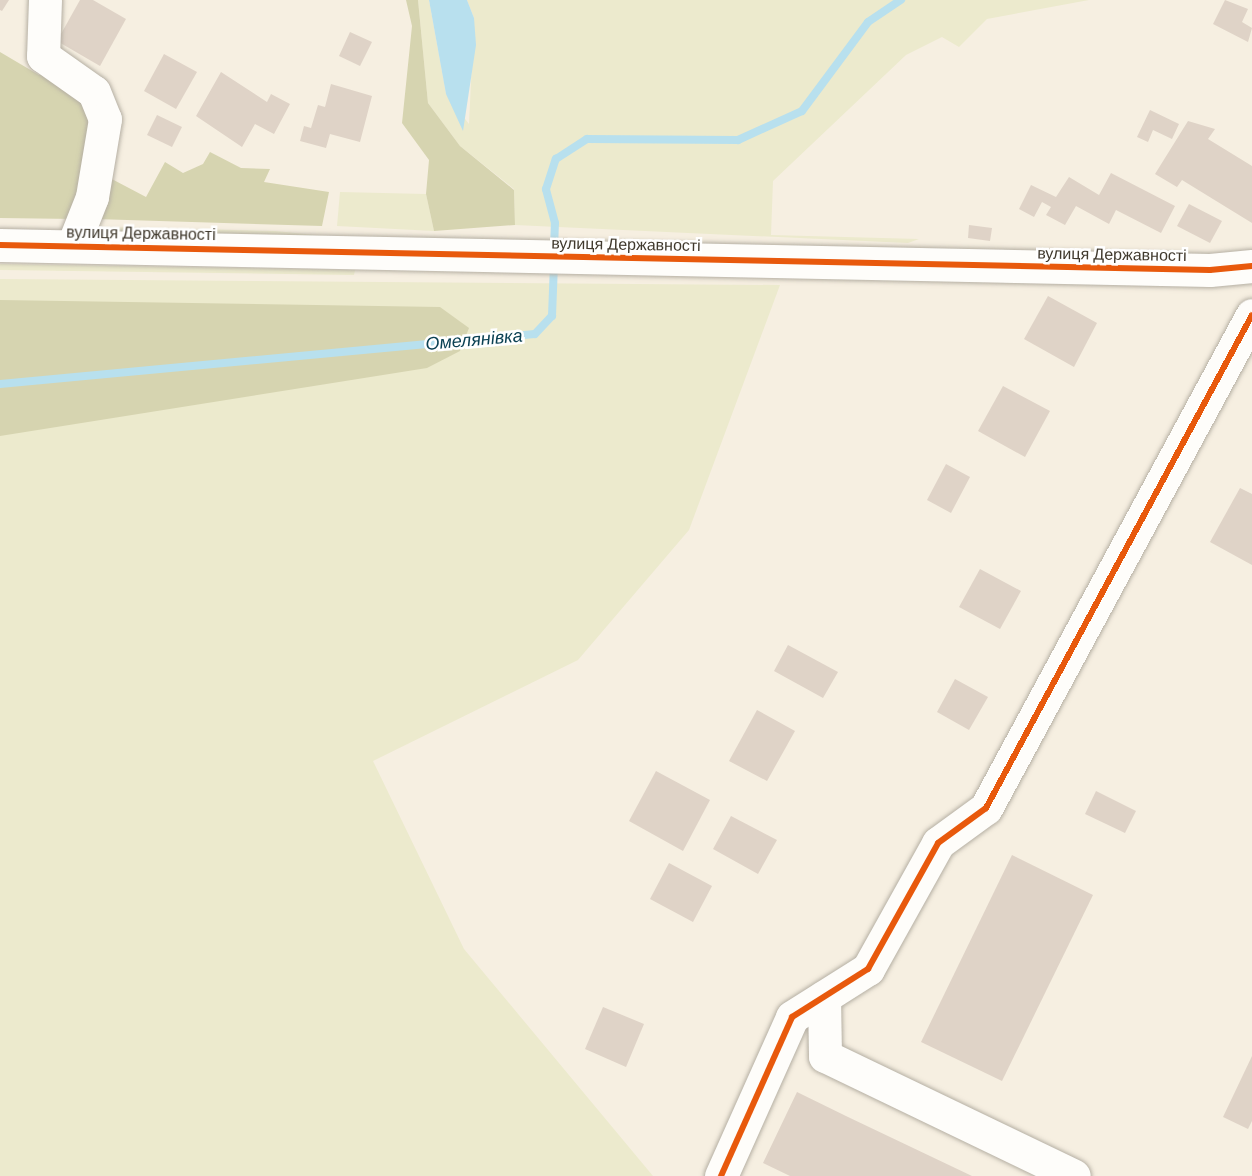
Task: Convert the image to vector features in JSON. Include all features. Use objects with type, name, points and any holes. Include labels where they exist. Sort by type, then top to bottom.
[{"type":"street","points":[[45,0],[43,56],[94,92],[105,119],[92,197],[73,245]]},
{"type":"street","name":"вулиця Державності","points":[[0,244],[1210,270],[1252,266]]},
{"type":"street","points":[[721,1176],[792,1017],[868,969],[938,843],[986,808],[1252,315]]},
{"type":"street","points":[[824,997],[825,1056],[1074,1176]]},
{"type":"shaded area","points":[[406,0],[418,0],[428,103],[460,146],[514,190],[515,225],[434,231],[426,194],[429,160],[402,123],[412,26]]},
{"type":"shaded area","points":[[418,0],[429,0],[446,94],[469,124],[474,18],[467,0],[1089,0],[987,19],[959,47],[942,37],[906,55],[773,181],[771,235],[919,239],[908,243],[515,225],[514,189],[460,146],[428,103]]},
{"type":"shaded area","points":[[0,52],[39,75],[47,71],[92,99],[75,219],[0,218]]},
{"type":"shaded area","points":[[210,152],[241,168],[270,169],[264,182],[329,192],[322,226],[95,219],[108,177],[146,197],[165,162],[183,173],[203,164]]},
{"type":"shaded area","points":[[340,192],[426,194],[434,231],[337,226]]},
{"type":"shaded area","points":[[86,228],[275,231],[346,238],[84,233]]},
{"type":"shaded area","points":[[0,264],[355,270],[354,275],[0,270]]},
{"type":"shaded area","points":[[0,279],[780,285],[689,530],[578,660],[373,761],[464,949],[653,1176],[0,1176]]},
{"type":"shaded area","points":[[0,300],[440,307],[469,328],[460,351],[427,368],[0,436]]},
{"type":"water","points":[[429,0],[467,0],[474,18],[476,45],[463,131],[446,94]]},
{"type":"building","points":[[0,0],[9,0],[2,11],[0,10]]},
{"type":"building","points":[[80,0],[93,0],[126,19],[100,66],[57,41]]},
{"type":"building","points":[[1225,0],[1248,9],[1242,22],[1252,28],[1248,42],[1213,24]]},
{"type":"building","points":[[350,32],[372,42],[360,66],[339,56]]},
{"type":"building","points":[[164,54],[197,72],[176,109],[144,91]]},
{"type":"building","points":[[221,72],[267,102],[271,94],[290,104],[274,134],[255,124],[242,147],[196,116]]},
{"type":"building","points":[[331,84],[372,96],[360,142],[330,134],[326,148],[300,141],[304,126],[311,128],[318,105],[325,107]]},
{"type":"building","points":[[1150,110],[1179,124],[1172,139],[1153,130],[1148,142],[1137,137]]},
{"type":"building","points":[[157,115],[182,127],[172,147],[147,135]]},
{"type":"building","points":[[1188,121],[1215,129],[1208,139],[1252,166],[1252,223],[1182,180],[1177,187],[1155,174]]},
{"type":"building","points":[[1111,173],[1175,206],[1161,233],[1116,210],[1109,224],[1076,206],[1065,225],[1046,215],[1051,207],[1042,202],[1034,217],[1019,209],[1031,185],[1056,197],[1069,177],[1099,195]]},
{"type":"building","points":[[1189,204],[1222,221],[1210,243],[1177,226]]},
{"type":"building","points":[[969,225],[992,228],[990,241],[968,238]]},
{"type":"building","points":[[1048,296],[1097,323],[1074,367],[1024,339]]},
{"type":"building","points":[[1003,386],[1050,411],[1025,457],[978,431]]},
{"type":"building","points":[[946,464],[970,477],[951,513],[927,500]]},
{"type":"building","points":[[1240,488],[1252,494],[1252,565],[1210,542]]},
{"type":"building","points":[[980,569],[1021,591],[1000,629],[959,607]]},
{"type":"building","points":[[788,645],[838,672],[823,698],[774,671]]},
{"type":"building","points":[[955,679],[988,697],[969,730],[937,712]]},
{"type":"building","points":[[757,710],[795,731],[767,781],[729,761]]},
{"type":"building","points":[[656,771],[710,800],[683,851],[629,821]]},
{"type":"building","points":[[1096,791],[1136,811],[1125,833],[1085,814]]},
{"type":"building","points":[[731,816],[777,840],[758,874],[713,849]]},
{"type":"building","points":[[1012,855],[1093,895],[1002,1081],[921,1042]]},
{"type":"building","points":[[669,863],[712,886],[693,922],[650,899]]},
{"type":"building","points":[[603,1007],[644,1024],[626,1067],[585,1049]]},
{"type":"building","points":[[1252,1056],[1252,1121],[1248,1129],[1223,1117]]},
{"type":"building","points":[[797,1092],[972,1176],[790,1176],[763,1163]]},
{"type":"waterway","name":"Омелянівка","points":[[554,250],[555,223],[546,189],[556,159],[587,139],[738,140],[802,111],[868,22],[901,0]]},
{"type":"waterway","name":"Омелянівка","points":[[0,384],[535,334],[552,316],[554,263]]},
{"type":"cycle path","points":[[0,245],[1210,270],[1252,266]]},
{"type":"cycle path","points":[[721,1176],[792,1017],[868,969],[938,843],[986,808],[1252,315]]}]
